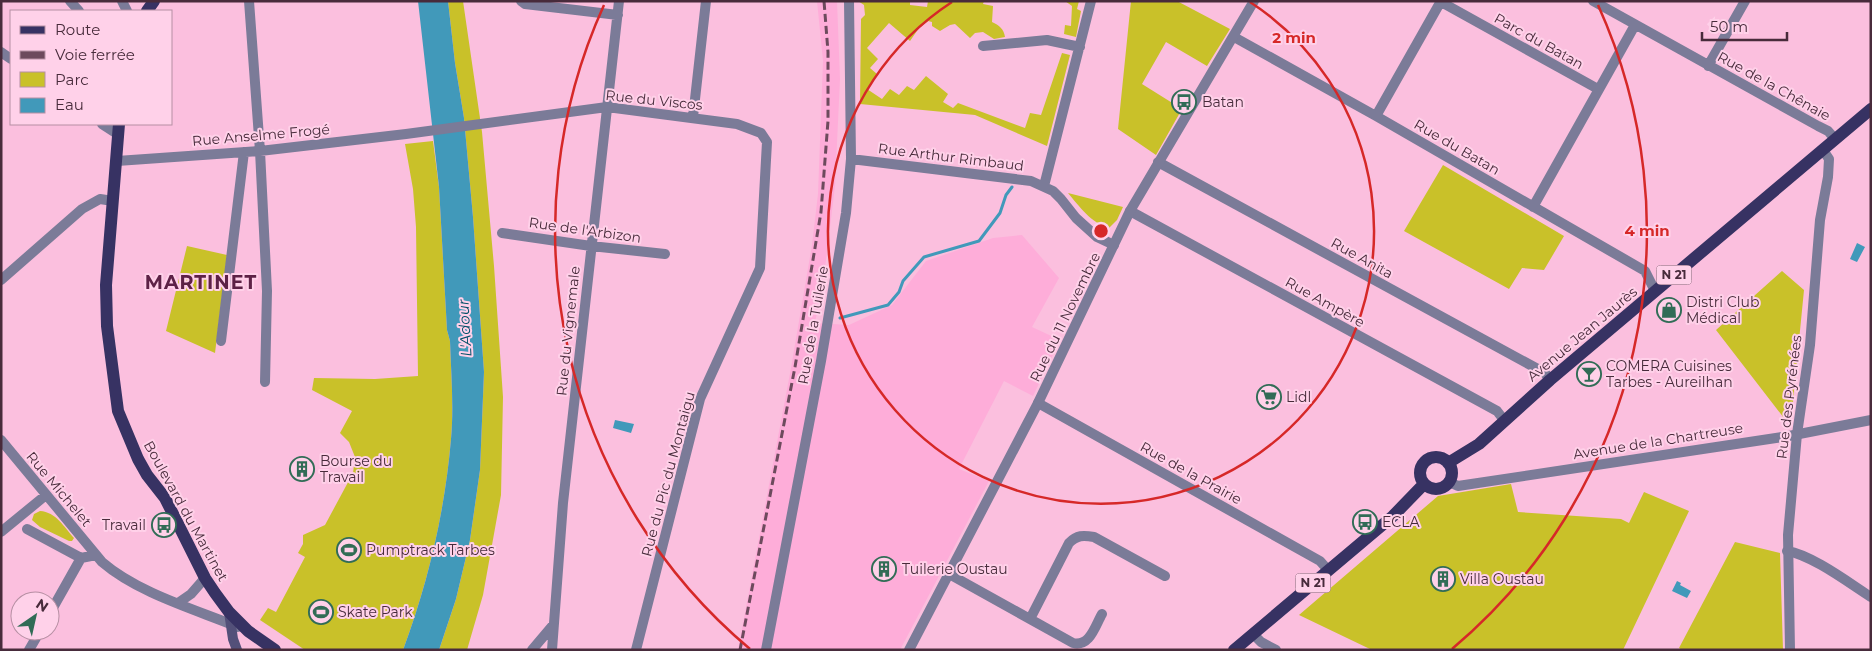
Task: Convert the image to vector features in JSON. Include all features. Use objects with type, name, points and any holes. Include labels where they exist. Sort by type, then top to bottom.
[{"type":"main road","name":"Avenue Jean Jaurès","points":[[1448,463],[1478,444],[1550,380],[1871,109]]},
{"type":"main road","name":"Boulevard du Martinet","points":[[119,130],[106,294],[108,342],[118,411],[138,459],[147,475],[166,498],[205,578],[230,618],[237,650]]},
{"type":"main road","points":[[1434,457],[1444,459],[1452,472],[1449,482],[1442,488],[1437,489],[1424,484],[1421,480],[1420,470],[1425,461],[1434,457]]},
{"type":"main road","name":"N 21","points":[[1234,650],[1393,516],[1424,484]]},
{"type":"main road","name":"Boulevard du Martinet","points":[[230,618],[270,648]]},
{"type":"street","points":[[249,1],[260,152],[267,291],[265,382]]},
{"type":"street","points":[[521,1],[525,4],[618,15]]},
{"type":"street","name":"Rue du Vignemale","points":[[552,650],[563,503],[619,1]]},
{"type":"street","points":[[693,117],[706,1]]},
{"type":"street","name":"Rue de la Tuilerie","points":[[766,650],[846,213],[851,159],[849,1]]},
{"type":"street","points":[[1044,186],[1091,1]]},
{"type":"street","name":"Rue du 11 Novembre","points":[[909,650],[1038,403],[1130,211],[1254,1]]},
{"type":"street","name":"Rue de la Chênaie","points":[[1593,1],[1828,131],[1835,139]]},
{"type":"street","points":[[1708,66],[1745,1]]},
{"type":"street","name":"Parc du Batan","points":[[1376,116],[1441,2],[1598,89]]},
{"type":"street","points":[[1533,207],[1635,25]]},
{"type":"street","name":"Rue du Batan","points":[[1234,37],[1376,116],[1645,271],[1655,291]]},
{"type":"street","points":[[983,46],[1048,40],[1080,47]]},
{"type":"street","name":"Rue du Viscos","points":[[406,134],[607,107],[737,124]]},
{"type":"street","name":"Rue du Pic du Montaigu","points":[[636,650],[700,399],[760,268],[768,142],[761,133],[737,124]]},
{"type":"street","points":[[105,125],[119,130]]},
{"type":"street","name":"Rue Anselme Frogé","points":[[117,161],[260,152],[406,134]]},
{"type":"street","name":"Rue des Pyrénées","points":[[1790,650],[1787,551],[1797,434],[1810,345],[1820,220],[1828,177],[1829,159],[1823,150]]},
{"type":"street","points":[[221,341],[244,152]]},
{"type":"street","name":"Rue Arthur Rimbaud","points":[[851,159],[1031,181],[1044,186],[1061,199],[1076,218],[1097,237],[1114,244]]},
{"type":"street","name":"Rue Anita","points":[[1158,162],[1545,373],[1550,380]]},
{"type":"street","points":[[1,280],[82,209],[100,199],[113,201]]},
{"type":"street","name":"Rue Ampère","points":[[1130,211],[1497,411],[1504,420]]},
{"type":"street","name":"Rue de l'Arbizon","points":[[502,232],[591,246],[665,254]]},
{"type":"street","name":"Rue de la Prairie","points":[[1038,403],[1320,561],[1328,570]]},
{"type":"street","name":"Avenue de la Chartreuse","points":[[1449,482],[1458,486],[1797,434],[1871,420]]},
{"type":"street","name":"Rue Michelet","points":[[1,440],[96,555],[114,573],[129,582],[178,603],[230,618]]},
{"type":"street","points":[[1,532],[46,496]]},
{"type":"street","points":[[27,529],[81,558],[96,555]]},
{"type":"street","points":[[1030,619],[1069,543],[1075,537],[1084,535],[1094,537],[1165,576]]},
{"type":"street","points":[[1787,551],[1796,552],[1809,559],[1871,597]]},
{"type":"street","points":[[60,595],[81,558]]},
{"type":"street","points":[[949,574],[1078,644],[1088,639],[1102,614]]},
{"type":"street","points":[[178,603],[191,594],[205,578]]},
{"type":"street","points":[[532,650],[554,624]]},
{"type":"street","points":[[1253,634],[1261,642],[1276,650]]},
{"type":"shaded area","points":[[817,1],[837,1],[840,79],[835,186],[825,268],[815,323],[849,325],[892,305],[926,261],[993,238],[1022,235],[1059,278],[1032,327],[1060,340],[1033,396],[1004,381],[959,469],[989,481],[900,650],[738,650],[812,245],[818,194],[823,61]]},
{"type":"green space","points":[[448,1],[463,1],[482,132],[503,397],[501,495],[483,595],[467,650],[439,650],[456,599],[470,540],[480,470],[484,372],[464,118]]},
{"type":"green space","points":[[858,1],[910,1],[910,5],[927,7],[928,1],[984,1],[983,4],[993,6],[992,22],[997,24],[1004,32],[1005,37],[994,39],[983,32],[975,33],[970,38],[955,24],[940,31],[932,26],[932,22],[928,21],[919,28],[910,41],[889,23],[867,48],[878,59],[870,68],[877,74],[867,89],[882,99],[890,89],[899,95],[907,86],[914,90],[926,76],[948,94],[943,102],[953,108],[958,103],[1025,128],[1030,113],[1041,115],[1062,53],[1070,55],[1047,146],[975,115],[860,104],[861,19],[865,15],[864,5]]},
{"type":"green space","points":[[1065,1],[1079,1],[1077,9],[1081,11],[1076,37],[1064,34],[1065,25],[1071,26],[1072,6]]},
{"type":"green space","points":[[1131,1],[1177,1],[1230,29],[1207,66],[1166,42],[1142,84],[1182,109],[1156,155],[1118,129]]},
{"type":"green space","points":[[433,141],[439,187],[447,330],[450,341],[452,415],[448,466],[440,520],[428,573],[403,650],[305,650],[260,620],[268,608],[276,612],[305,557],[298,553],[303,544],[303,535],[325,525],[353,473],[355,457],[349,442],[340,433],[352,411],[312,390],[314,378],[375,379],[418,376],[416,227],[413,189],[405,144]]},
{"type":"green space","points":[[1443,165],[1564,236],[1544,270],[1522,268],[1509,289],[1404,231]]},
{"type":"green space","points":[[1068,193],[1123,207],[1117,220],[1109,228],[1091,218]]},
{"type":"green space","points":[[187,246],[227,255],[215,353],[166,331]]},
{"type":"green space","points":[[1782,271],[1804,290],[1791,422],[1787,422],[1716,330]]},
{"type":"green space","points":[[1511,484],[1518,512],[1621,519],[1629,523],[1644,492],[1689,511],[1623,650],[1372,650],[1299,615],[1438,496]]},
{"type":"green space","points":[[40,511],[55,517],[74,538],[72,541],[40,527],[32,520],[34,514]]},
{"type":"green space","points":[[1735,542],[1780,553],[1783,650],[1682,650],[1679,648]]},
{"type":"water","name":"L'Adour","points":[[418,1],[448,1],[464,118],[484,372],[480,470],[470,540],[456,599],[439,650],[403,650],[428,573],[440,520],[448,466],[452,415],[450,341],[447,330],[439,187]]},
{"type":"water","points":[[1857,243],[1865,247],[1857,262],[1850,259]]},
{"type":"water","points":[[615,420],[634,424],[631,433],[613,428]]},
{"type":"water","points":[[1677,581],[1681,583],[1680,585],[1691,591],[1687,598],[1672,591]]},
{"type":"waterway","points":[[840,318],[888,305],[899,292],[903,281],[924,257],[979,241],[1000,213],[1006,195],[1012,187]]},
{"type":"railway","points":[[740,650],[795,367],[821,212],[828,121],[828,52],[824,1]]},
{"type":"place","name":"Batan","points":[[1184,102]]},
{"type":"place","name":"Distri Club Médical","points":[[1669,310]]},
{"type":"place","name":"COMERA Cuisines Tarbes - Aureilhan","points":[[1589,374]]},
{"type":"place","name":"Lidl","points":[[1269,397]]},
{"type":"place","name":"Bourse du Travail","points":[[302,469]]},
{"type":"place","name":"ECLA","points":[[1365,522]]},
{"type":"place","name":"Travail","points":[[164,525]]},
{"type":"place","name":"Pumptrack Tarbes","points":[[349,550]]},
{"type":"place","name":"Tuilerie Oustau","points":[[884,569]]},
{"type":"place","name":"Villa Oustau","points":[[1443,579]]},
{"type":"place","name":"Skate Park","points":[[321,612]]},
{"type":"district","name":"MARTINET","points":[[201,282]]}]
